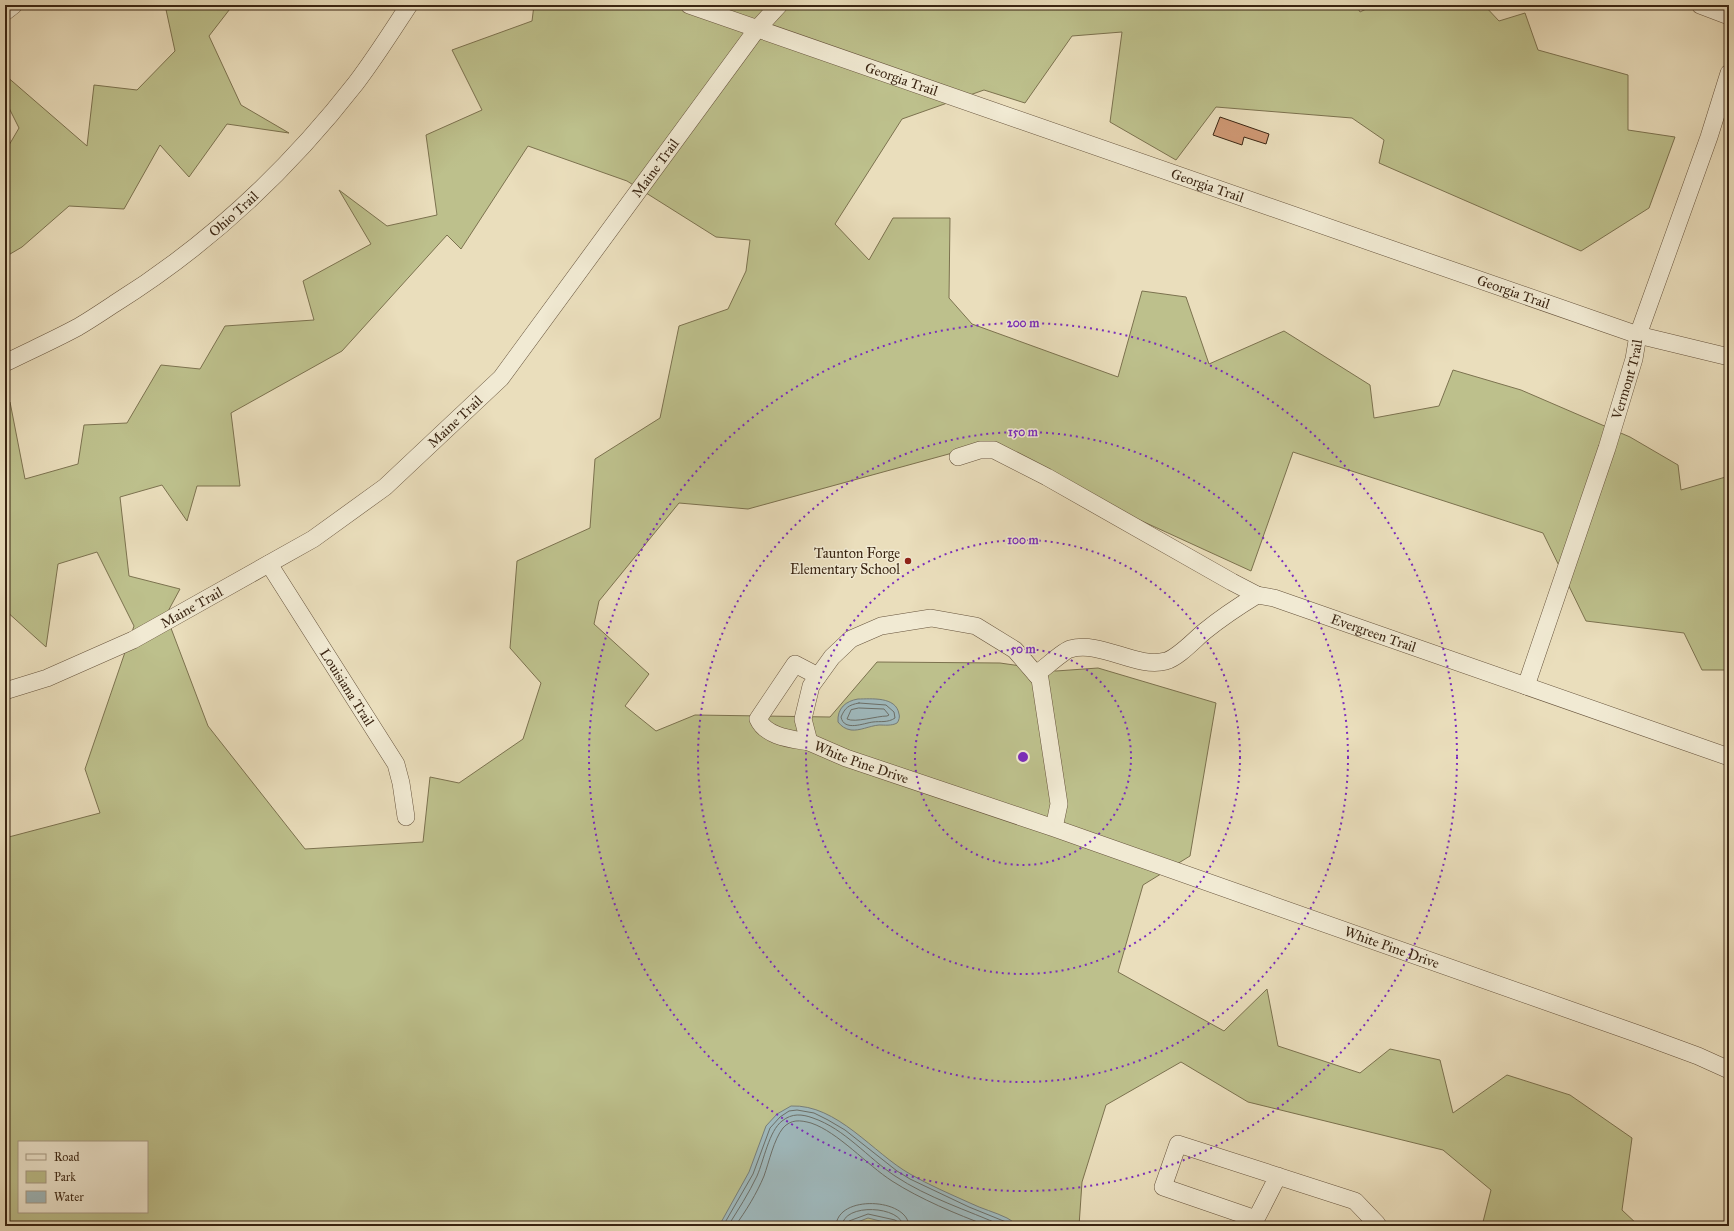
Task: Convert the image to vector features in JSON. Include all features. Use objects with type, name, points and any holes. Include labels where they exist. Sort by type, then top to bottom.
[{"type":"street","points":[[5,12],[14,5]]},
{"type":"street","name":"Ohio Trail","points":[[5,363],[79,326],[135,292],[180,260],[218,228],[270,178],[328,118],[357,82],[409,5]]},
{"type":"street","name":"Georgia Trail","points":[[689,5],[1638,335],[1729,357]]},
{"type":"street","name":"Maine Trail","points":[[5,691],[47,678],[133,640],[313,539],[385,487],[501,378],[757,29],[779,5]]},
{"type":"street","points":[[1700,5],[1729,16]]},
{"type":"street","name":"Vermont Trail","points":[[1526,686],[1607,448],[1634,359],[1638,335],[1709,137],[1729,73]]},
{"type":"street","name":"Evergreen Trail","points":[[958,457],[980,450],[994,450],[1046,477],[1257,595],[1274,598],[1729,757]]},
{"type":"street","name":"Louisiana Trail","points":[[269,564],[396,764],[402,784],[406,817]]},
{"type":"street","points":[[1036,674],[1069,649],[1090,647],[1130,658],[1151,661],[1166,661],[1182,651],[1204,631],[1257,595]]},
{"type":"street","name":"White Pine Drive","points":[[1054,828],[1059,804],[1040,679],[1015,650],[976,626],[931,618],[881,626],[851,639],[832,657],[811,686],[803,719],[809,742],[846,758],[1054,828],[1634,1032],[1698,1056],[1729,1070]]},
{"type":"street","points":[[809,742],[783,738],[761,726],[758,719],[795,664],[818,676]]},
{"type":"street","points":[[1278,1176],[1256,1218],[1163,1187],[1178,1144],[1278,1176],[1355,1201],[1378,1225]]},
{"type":"green space","points":[[165,5],[233,5],[209,36],[241,105],[289,133],[227,124],[189,177],[160,145],[124,209],[69,206],[22,247],[5,257],[5,152],[19,128],[5,100],[5,75],[87,146],[94,85],[137,90],[175,51]]},
{"type":"green space","points":[[534,5],[1356,5],[1360,12],[1374,5],[1484,5],[1499,21],[1525,13],[1538,50],[1628,75],[1628,130],[1675,137],[1649,208],[1581,251],[1379,163],[1384,140],[1352,118],[1216,107],[1176,160],[1110,122],[1122,32],[1072,36],[1025,103],[984,90],[902,119],[835,224],[869,260],[893,218],[950,218],[949,298],[972,324],[1118,377],[1142,291],[1186,297],[1209,364],[1284,331],[1370,385],[1374,418],[1439,406],[1453,370],[1521,390],[1630,437],[1678,465],[1681,490],[1729,476],[1729,670],[1702,670],[1684,633],[1586,621],[1543,533],[1293,452],[1251,571],[978,446],[748,509],[679,503],[599,601],[594,624],[649,674],[625,706],[656,731],[695,715],[830,717],[877,662],[1000,663],[1056,671],[1098,668],[1216,703],[1190,856],[1143,885],[1118,972],[1224,1031],[1267,989],[1278,1046],[1360,1073],[1390,1049],[1440,1060],[1453,1113],[1507,1075],[1570,1095],[1632,1138],[1622,1210],[1639,1226],[1482,1226],[1491,1190],[1443,1150],[1248,1102],[1181,1062],[1106,1105],[1082,1182],[1079,1226],[5,1226],[5,838],[100,813],[85,769],[134,626],[97,552],[58,564],[46,647],[5,610],[5,401],[10,402],[25,479],[78,464],[84,425],[127,423],[161,365],[200,369],[225,326],[314,320],[303,281],[371,244],[339,190],[387,226],[437,215],[426,135],[482,110],[452,50],[532,21]],"holes":[[[528,146],[627,181],[716,237],[750,240],[746,271],[728,309],[679,326],[660,418],[595,459],[590,528],[517,561],[510,648],[541,683],[523,739],[459,783],[430,777],[423,842],[305,849],[208,726],[166,615],[180,589],[129,576],[120,497],[162,485],[187,521],[197,486],[240,486],[231,413],[342,351],[447,235],[461,249]]]},
{"type":"water","points":[[858,699],[888,701],[897,708],[899,715],[898,722],[893,725],[879,725],[854,730],[849,730],[843,727],[838,722],[841,709],[846,703]]},
{"type":"water","points":[[791,1106],[808,1107],[824,1113],[854,1131],[896,1165],[910,1174],[947,1193],[1007,1218],[1020,1226],[900,1226],[868,1218],[847,1226],[719,1226],[749,1172],[766,1126],[777,1114]]},
{"type":"building","points":[[1220,117],[1269,134],[1266,144],[1244,137],[1242,145],[1213,135]]},
{"type":"place","name":"Taunton Forge Elementary School","points":[[908,561]]}]
